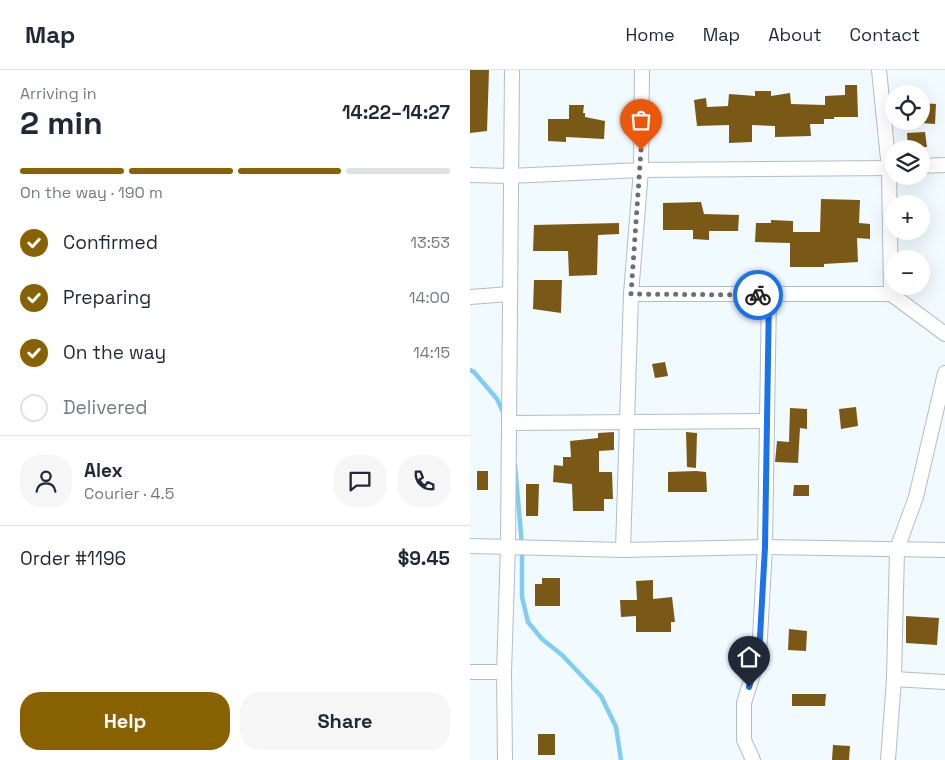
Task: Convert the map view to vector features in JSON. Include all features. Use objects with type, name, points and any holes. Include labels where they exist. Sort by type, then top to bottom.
[{"type":"street","points":[[505,760],[504,672],[508,546],[512,70]]},
{"type":"street","points":[[623,550],[631,294],[641,170],[642,70]]},
{"type":"street","points":[[879,70],[888,140]]},
{"type":"street","points":[[930,166],[945,165]]},
{"type":"street","points":[[470,175],[510,176],[641,170],[885,168]]},
{"type":"street","points":[[891,185],[892,250]]},
{"type":"street","points":[[470,297],[510,294]]},
{"type":"street","points":[[631,294],[885,294]]},
{"type":"street","points":[[753,760],[744,740],[744,703],[759,655],[765,547],[769,295]]},
{"type":"street","points":[[893,295],[945,334]]},
{"type":"street","points":[[888,760],[894,679],[896,549],[916,497],[945,373]]},
{"type":"street","points":[[509,423],[767,421]]},
{"type":"street","points":[[470,546],[623,550],[765,547],[945,550]]},
{"type":"street","points":[[470,672],[504,672]]},
{"type":"street","points":[[894,679],[945,682]]},
{"type":"building","points":[[470,70],[489,70],[487,131],[470,133]]},
{"type":"building","points":[[845,85],[857,85],[858,117],[834,117],[834,119],[824,119],[824,124],[810,124],[811,136],[775,137],[775,126],[752,125],[752,142],[729,143],[729,125],[697,126],[694,100],[706,98],[707,107],[728,106],[729,94],[755,96],[755,91],[771,91],[771,96],[790,93],[791,104],[825,105],[825,96],[845,95]]},
{"type":"building","points":[[930,104],[936,104],[935,124],[930,124]]},
{"type":"building","points":[[569,105],[584,105],[583,113],[585,113],[585,117],[605,121],[604,139],[566,137],[566,142],[548,141],[548,119],[569,119]]},
{"type":"building","points":[[925,132],[926,140],[907,140],[907,133]]},
{"type":"building","points":[[821,199],[860,200],[859,223],[870,224],[870,239],[857,238],[858,262],[824,264],[824,267],[790,267],[790,243],[755,242],[756,223],[771,223],[771,220],[793,221],[793,232],[820,232]]},
{"type":"building","points":[[701,202],[704,214],[739,215],[738,231],[709,231],[709,240],[693,239],[693,230],[663,230],[663,203]]},
{"type":"building","points":[[619,223],[619,234],[598,235],[597,275],[569,276],[568,251],[533,251],[534,225]]},
{"type":"building","points":[[534,280],[562,280],[561,313],[533,309]]},
{"type":"building","points":[[665,362],[668,376],[655,378],[652,364]]},
{"type":"building","points":[[856,407],[858,426],[841,429],[839,409]]},
{"type":"building","points":[[790,408],[807,409],[807,429],[800,428],[798,463],[775,462],[777,441],[789,442]]},
{"type":"building","points":[[614,432],[614,450],[599,451],[599,472],[612,472],[613,499],[604,499],[604,511],[573,511],[572,484],[553,482],[554,465],[563,466],[563,457],[571,457],[570,441],[598,438],[598,433]]},
{"type":"building","points":[[686,432],[697,433],[696,468],[687,467]]},
{"type":"building","points":[[477,471],[488,471],[488,490],[477,490]]},
{"type":"building","points":[[668,472],[706,472],[707,492],[668,492]]},
{"type":"building","points":[[526,484],[539,484],[538,516],[526,516]]},
{"type":"building","points":[[794,485],[809,485],[809,496],[793,496]]},
{"type":"building","points":[[542,578],[560,578],[560,606],[535,606],[535,584],[542,584]]},
{"type":"building","points":[[653,580],[653,599],[672,597],[675,622],[671,622],[671,632],[636,632],[636,616],[621,617],[620,600],[637,600],[636,581]]},
{"type":"building","points":[[906,616],[939,618],[937,645],[906,643]]},
{"type":"building","points":[[789,629],[807,631],[806,651],[788,650]]},
{"type":"building","points":[[792,694],[826,694],[825,706],[792,706]]},
{"type":"building","points":[[538,734],[555,734],[555,755],[538,755]]},
{"type":"building","points":[[833,745],[850,746],[849,760],[832,760]]},
{"type":"waterway","points":[[470,370],[474,372],[497,399],[504,414]]},
{"type":"waterway","points":[[515,465],[522,546],[522,597],[528,622],[542,639],[562,655],[601,696],[616,727],[621,760]]},
{"type":"way so far","points":[[641,150],[631,294],[758,295]]},
{"type":"route","points":[[749,687],[759,655],[765,547],[769,295],[758,295]]}]
